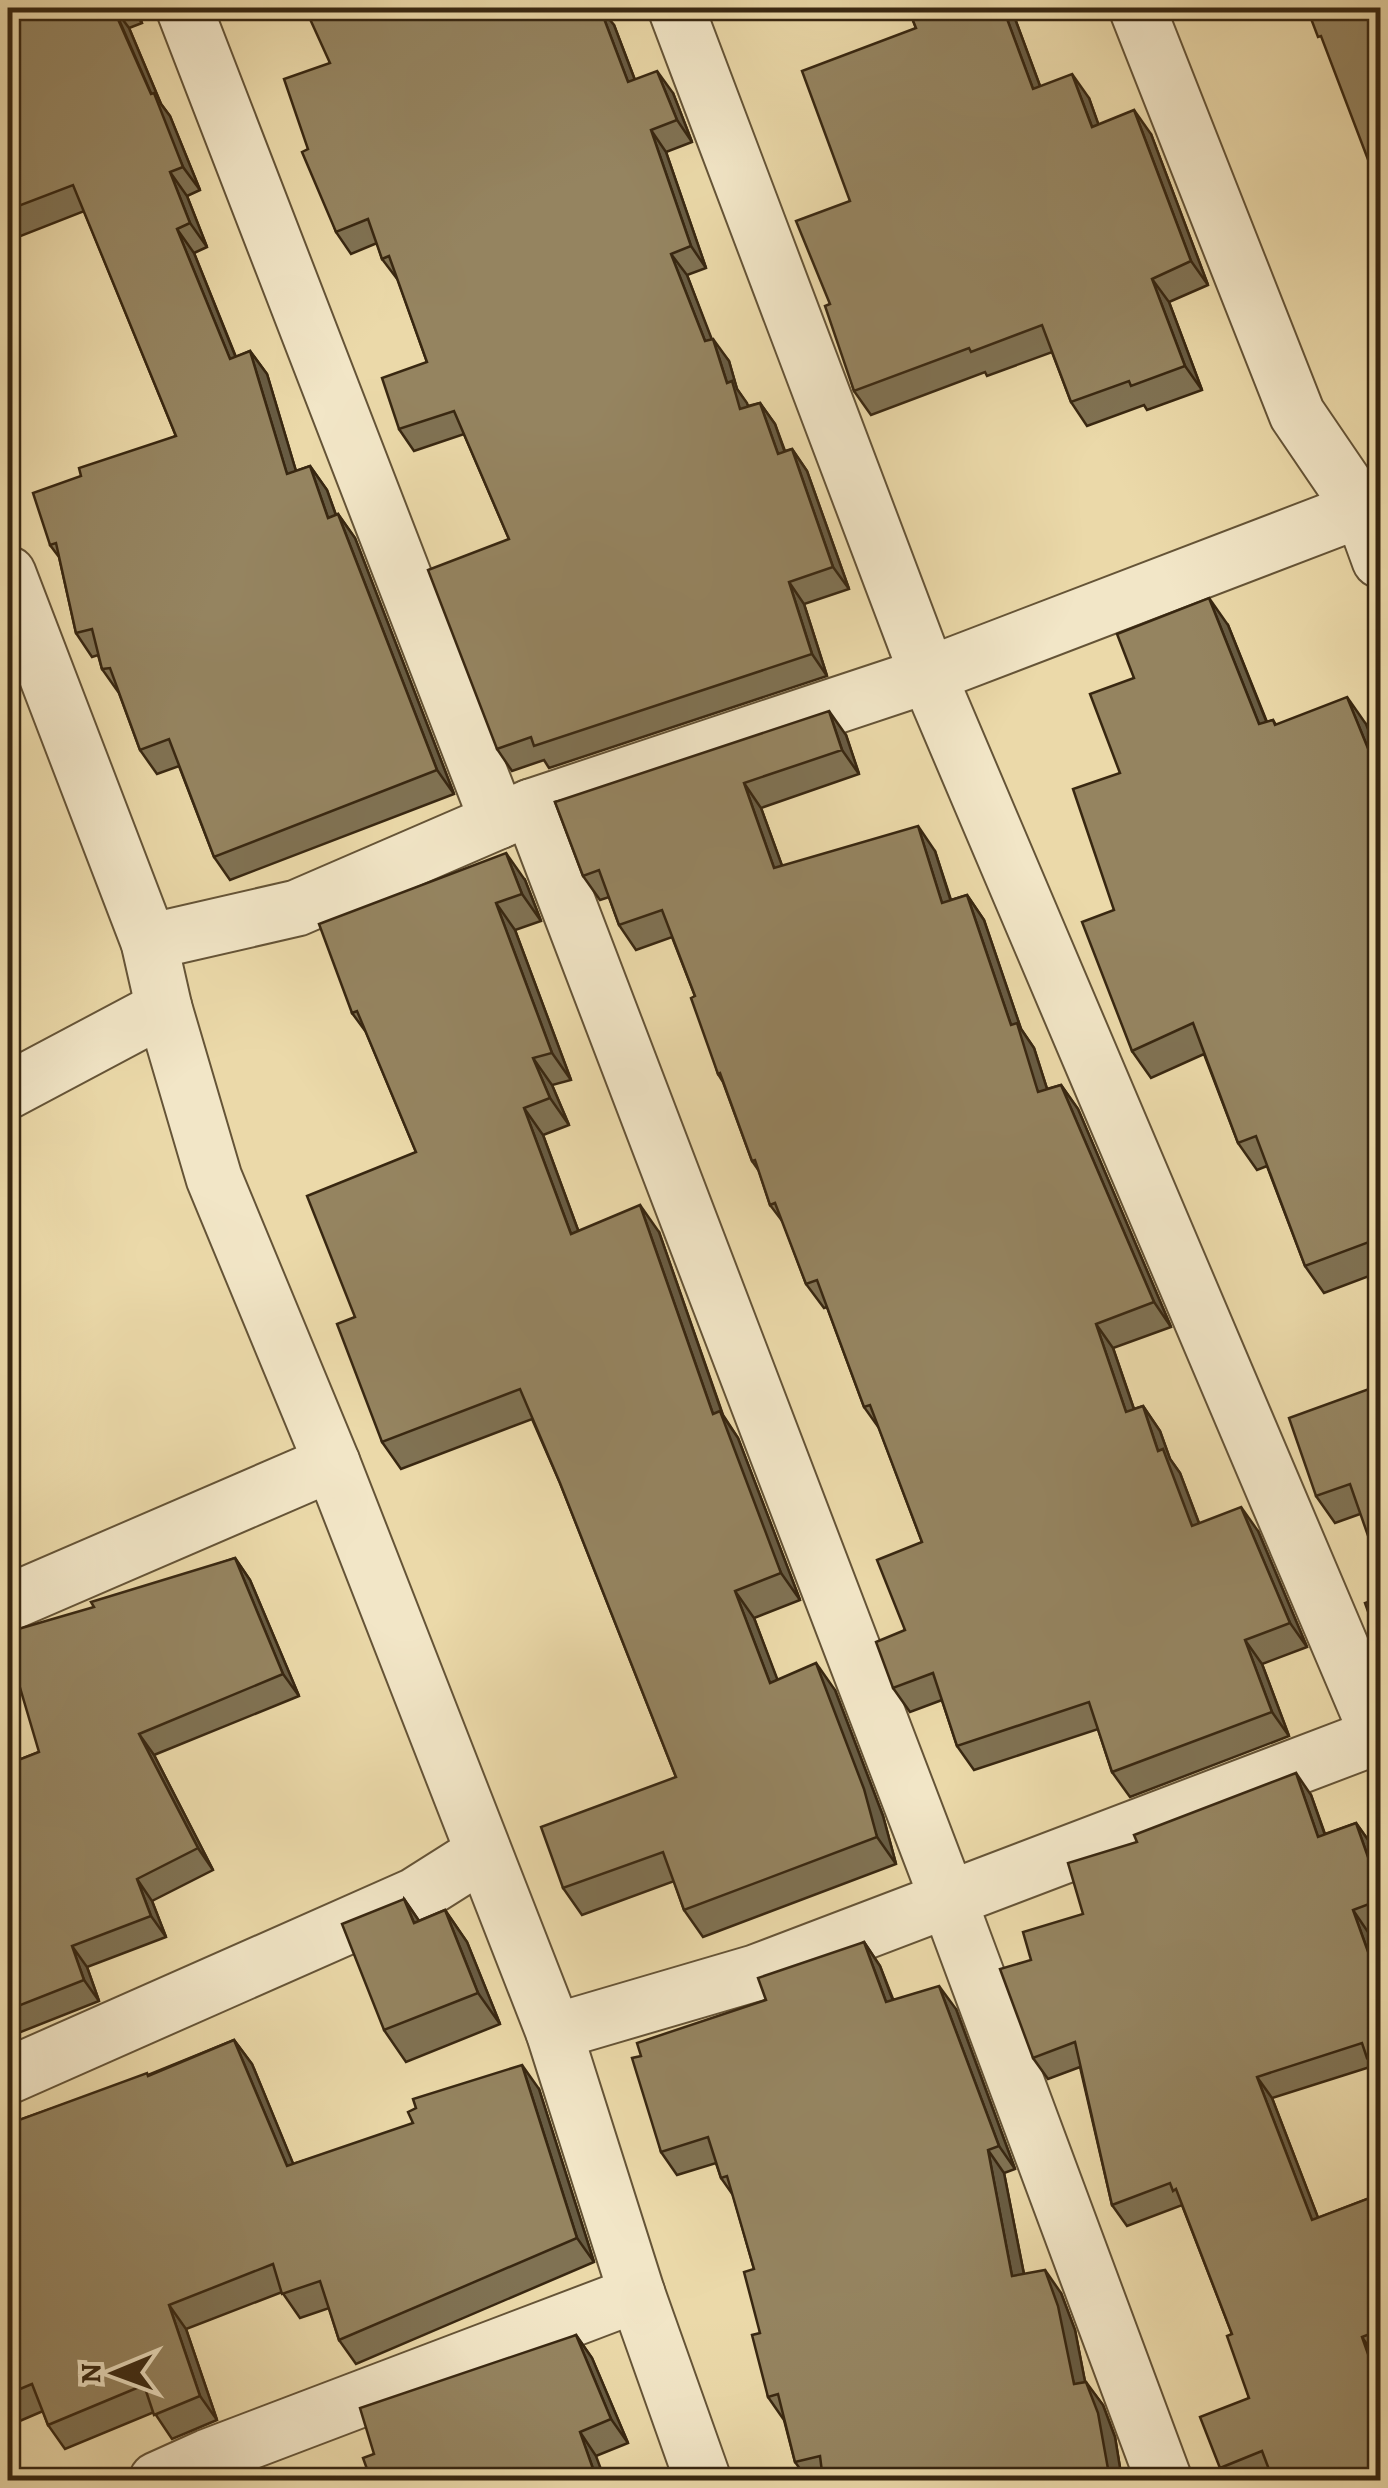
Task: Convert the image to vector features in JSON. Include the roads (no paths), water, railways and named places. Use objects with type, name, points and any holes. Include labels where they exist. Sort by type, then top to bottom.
[{"type":"street","points":[[184,8],[514,814],[948,1899],[1164,2480]]},
{"type":"street","points":[[554,2032],[755,1973],[1380,1737],[928,675],[676,8]]},
{"type":"street","points":[[1137,8],[1297,414],[1371,505],[1380,560]]},
{"type":"street","points":[[149,942],[297,908],[514,814],[928,675],[1371,505]]},
{"type":"street","points":[[10,588],[149,942],[164,1008],[214,1178],[332,1463],[554,2032],[637,2294],[703,2480]]},
{"type":"street","points":[[8,1090],[164,1008]]},
{"type":"street","points":[[8,1603],[332,1463]]},
{"type":"street","points":[[8,2076],[415,1896],[482,1853]]},
{"type":"street","points":[[158,2480],[226,2450],[637,2294]]}]
